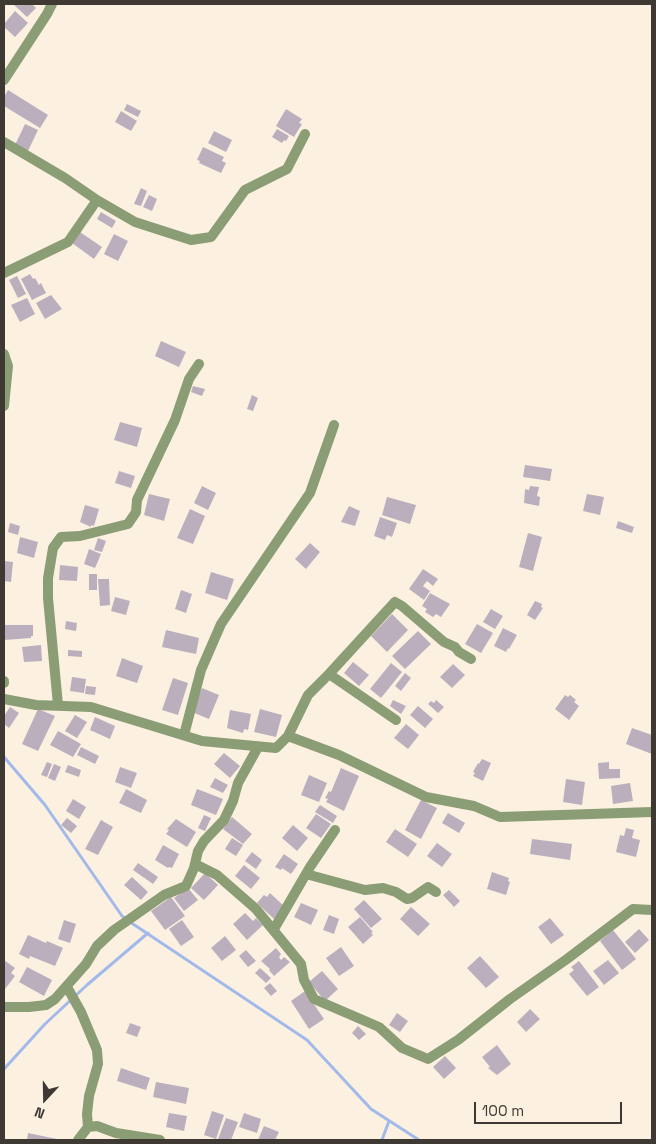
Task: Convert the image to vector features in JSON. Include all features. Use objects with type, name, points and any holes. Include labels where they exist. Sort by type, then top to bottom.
[{"type":"street","points":[[4,80],[52,4]]},
{"type":"street","points":[[4,142],[135,222],[191,240],[211,237],[245,190],[287,169],[305,134]]},
{"type":"street","points":[[4,272],[68,242],[97,200]]},
{"type":"street","points":[[4,354],[8,366],[4,406]]},
{"type":"street","points":[[58,705],[48,598],[48,578],[53,548],[61,537],[80,536],[128,524],[136,512],[137,500],[175,420],[189,379],[199,364]]},
{"type":"street","points":[[184,735],[201,670],[221,624],[310,493],[334,425]]},
{"type":"street","points":[[4,699],[36,705],[91,707],[202,741],[276,748],[288,736],[308,695],[330,674],[395,602],[444,642],[455,647],[458,652],[471,659]]},
{"type":"street","points":[[330,674],[396,720]]},
{"type":"street","points":[[288,736],[339,755],[426,797],[474,806],[500,817],[652,812]]},
{"type":"street","points":[[4,1007],[28,1007],[46,1004],[54,999],[86,964],[97,946],[114,930],[164,895],[186,886],[198,851],[204,841],[224,820],[233,801],[238,783],[258,747]]},
{"type":"street","points":[[274,929],[306,874],[335,830]]},
{"type":"street","points":[[195,864],[217,875],[256,909],[274,929],[302,964],[304,980],[314,999],[379,1027],[402,1048],[428,1058],[458,1040],[510,999],[633,909],[652,910]]},
{"type":"street","points":[[306,874],[365,890],[383,888],[396,892],[407,899],[412,898],[428,887],[436,892]]},
{"type":"street","points":[[67,987],[81,1012],[97,1050],[98,1064],[89,1096],[88,1127],[78,1140]]},
{"type":"street","points":[[88,1127],[97,1126],[116,1133],[160,1140]]},
{"type":"building","points":[[13,4],[32,4],[36,8],[27,17]]},
{"type":"building","points":[[15,11],[28,23],[15,37],[4,27],[4,24]]},
{"type":"building","points":[[8,90],[48,115],[40,128],[4,106],[4,97]]},
{"type":"building","points":[[127,104],[141,111],[138,117],[124,110]]},
{"type":"building","points":[[286,109],[302,119],[299,123],[302,124],[294,137],[276,126]]},
{"type":"building","points":[[121,111],[137,121],[131,131],[115,122]]},
{"type":"building","points":[[25,124],[38,130],[28,151],[15,145]]},
{"type":"building","points":[[277,129],[289,136],[286,141],[284,140],[282,143],[272,137]]},
{"type":"building","points":[[214,131],[232,140],[226,152],[208,143]]},
{"type":"building","points":[[203,147],[224,157],[222,161],[226,163],[221,173],[199,163],[200,161],[197,160]]},
{"type":"building","points":[[141,188],[147,191],[141,206],[134,204]]},
{"type":"building","points":[[149,195],[157,199],[152,211],[143,207]]},
{"type":"building","points":[[101,212],[116,221],[112,228],[97,219]]},
{"type":"building","points":[[80,232],[102,247],[94,259],[72,243]]},
{"type":"building","points":[[114,234],[128,241],[118,261],[104,254]]},
{"type":"building","points":[[30,274],[39,285],[41,283],[46,293],[32,300],[21,279]]},
{"type":"building","points":[[17,276],[26,294],[18,298],[9,280]]},
{"type":"building","points":[[51,295],[62,309],[45,319],[36,303]]},
{"type":"building","points":[[27,298],[35,314],[20,322],[11,305]]},
{"type":"building","points":[[161,341],[186,352],[179,367],[155,356]]},
{"type":"building","points":[[193,386],[205,389],[202,396],[191,392]]},
{"type":"building","points":[[252,395],[258,398],[253,411],[247,409]]},
{"type":"building","points":[[120,422],[142,428],[137,447],[114,440]]},
{"type":"building","points":[[525,465],[552,469],[550,481],[523,477]]},
{"type":"building","points":[[119,471],[135,476],[131,488],[115,483]]},
{"type":"building","points":[[202,486],[216,493],[208,510],[194,503]]},
{"type":"building","points":[[530,486],[539,487],[537,496],[540,497],[539,506],[524,503],[525,489],[529,490]]},
{"type":"building","points":[[149,494],[170,499],[164,521],[144,515]]},
{"type":"building","points":[[587,494],[604,497],[600,515],[583,511]]},
{"type":"building","points":[[387,497],[416,505],[410,524],[382,515]]},
{"type":"building","points":[[85,505],[99,509],[94,526],[91,525],[91,527],[80,522]]},
{"type":"building","points":[[349,506],[360,511],[355,526],[341,522]]},
{"type":"building","points":[[190,509],[205,516],[193,544],[177,538]]},
{"type":"building","points":[[380,517],[397,523],[392,537],[387,535],[385,540],[374,536]]},
{"type":"building","points":[[618,521],[634,527],[632,533],[616,528]]},
{"type":"building","points":[[10,523],[20,526],[18,535],[8,532]]},
{"type":"building","points":[[528,533],[542,537],[533,571],[519,567]]},
{"type":"building","points":[[20,537],[38,542],[34,558],[17,553]]},
{"type":"building","points":[[98,538],[106,541],[102,552],[94,550]]},
{"type":"building","points":[[310,543],[320,552],[306,569],[295,559]]},
{"type":"building","points":[[89,549],[101,554],[95,568],[84,564]]},
{"type":"building","points":[[4,561],[13,562],[11,582],[4,581]]},
{"type":"building","points":[[60,565],[78,567],[77,581],[59,580]]},
{"type":"building","points":[[423,569],[438,579],[433,586],[427,581],[423,586],[430,591],[424,600],[409,589]]},
{"type":"building","points":[[211,572],[234,579],[227,600],[205,593]]},
{"type":"building","points":[[89,574],[97,574],[97,590],[89,590]]},
{"type":"building","points":[[98,579],[109,579],[110,605],[100,606]]},
{"type":"building","points":[[181,590],[192,594],[186,613],[175,609]]},
{"type":"building","points":[[430,593],[450,604],[441,617],[436,614],[433,617],[425,612],[427,609],[422,606]]},
{"type":"building","points":[[115,597],[130,601],[126,615],[111,611]]},
{"type":"building","points":[[535,601],[542,604],[541,607],[543,608],[535,620],[527,615]]},
{"type":"building","points":[[491,609],[503,616],[495,629],[483,622]]},
{"type":"building","points":[[392,614],[408,630],[387,652],[371,636]]},
{"type":"building","points":[[66,621],[77,623],[76,631],[65,629]]},
{"type":"building","points":[[477,624],[493,633],[481,653],[465,644]]},
{"type":"building","points":[[4,625],[33,625],[33,636],[31,638],[4,640]]},
{"type":"building","points":[[503,628],[517,635],[506,652],[494,646]]},
{"type":"building","points":[[166,630],[199,638],[196,654],[162,647]]},
{"type":"building","points":[[418,631],[431,644],[405,669],[392,656]]},
{"type":"building","points":[[41,645],[42,661],[24,662],[22,647]]},
{"type":"building","points":[[68,650],[82,651],[82,657],[68,656]]},
{"type":"building","points":[[122,658],[143,666],[137,683],[116,676]]},
{"type":"building","points":[[353,662],[369,675],[359,686],[344,673]]},
{"type":"building","points":[[391,663],[402,672],[381,698],[370,689]]},
{"type":"building","points":[[453,664],[465,675],[452,688],[440,677]]},
{"type":"building","points":[[405,673],[411,678],[401,691],[395,686]]},
{"type":"building","points":[[72,677],[86,679],[84,693],[70,691]]},
{"type":"building","points":[[173,678],[188,683],[178,715],[162,710]]},
{"type":"building","points":[[86,686],[96,687],[95,695],[85,694]]},
{"type":"building","points":[[202,688],[219,695],[209,719],[192,712]]},
{"type":"building","points":[[565,695],[568,697],[570,695],[579,706],[569,720],[555,709]]},
{"type":"building","points":[[393,700],[406,706],[401,714],[390,706]]},
{"type":"building","points":[[436,700],[444,707],[438,713],[428,704],[431,701],[434,703]]},
{"type":"building","points":[[418,706],[433,719],[425,728],[410,715]]},
{"type":"building","points":[[10,707],[19,713],[9,728],[4,724],[4,716]]},
{"type":"building","points":[[38,709],[55,716],[38,751],[22,744]]},
{"type":"building","points":[[260,709],[282,715],[276,737],[254,732]]},
{"type":"building","points":[[230,710],[251,714],[248,730],[244,729],[243,733],[227,728]]},
{"type":"building","points":[[75,715],[87,722],[77,738],[65,731]]},
{"type":"building","points":[[95,717],[115,726],[110,739],[90,730]]},
{"type":"building","points":[[406,724],[419,735],[408,749],[394,738]]},
{"type":"building","points":[[632,728],[652,735],[652,754],[626,744]]},
{"type":"building","points":[[58,731],[81,744],[73,757],[50,745]]},
{"type":"building","points":[[81,747],[99,756],[95,764],[77,755]]},
{"type":"building","points":[[224,753],[240,766],[230,778],[214,764]]},
{"type":"building","points":[[482,759],[491,763],[483,781],[473,776],[475,773],[473,772]]},
{"type":"building","points":[[47,762],[52,764],[47,777],[41,775]]},
{"type":"building","points":[[609,762],[609,769],[620,769],[620,778],[599,779],[598,763]]},
{"type":"building","points":[[54,764],[61,767],[55,781],[48,778]]},
{"type":"building","points":[[68,765],[81,770],[79,777],[65,772]]},
{"type":"building","points":[[120,767],[137,773],[131,788],[115,782]]},
{"type":"building","points":[[341,768],[359,776],[344,811],[326,802],[328,799],[325,798],[329,791],[331,792]]},
{"type":"building","points":[[309,775],[327,783],[319,802],[301,795]]},
{"type":"building","points":[[215,778],[228,785],[223,793],[210,787]]},
{"type":"building","points":[[566,779],[585,782],[582,805],[563,802]]},
{"type":"building","points":[[630,783],[633,801],[613,804],[611,786]]},
{"type":"building","points":[[126,789],[147,800],[141,813],[119,803]]},
{"type":"building","points":[[197,789],[223,799],[216,815],[191,805]]},
{"type":"building","points":[[73,799],[86,807],[79,819],[66,811]]},
{"type":"building","points":[[421,800],[437,808],[421,839],[405,830]]},
{"type":"building","points":[[320,805],[337,816],[333,823],[315,812]]},
{"type":"building","points":[[448,813],[465,823],[459,833],[442,823]]},
{"type":"building","points":[[316,814],[331,824],[321,838],[306,828]]},
{"type":"building","points":[[204,815],[211,818],[205,831],[198,828]]},
{"type":"building","points":[[232,817],[252,834],[243,844],[223,829]]},
{"type":"building","points":[[67,818],[77,826],[71,833],[61,825]]},
{"type":"building","points":[[176,819],[196,832],[187,847],[166,834],[169,830],[167,829]]},
{"type":"building","points":[[101,820],[113,827],[98,855],[85,849]]},
{"type":"building","points":[[293,825],[308,838],[297,851],[282,838]]},
{"type":"building","points":[[626,828],[634,830],[632,838],[640,840],[636,857],[616,852],[620,835],[624,836]]},
{"type":"building","points":[[395,829],[417,844],[408,857],[386,842]]},
{"type":"building","points":[[232,838],[243,845],[236,856],[225,849]]},
{"type":"building","points":[[532,839],[572,844],[570,860],[530,854]]},
{"type":"building","points":[[437,843],[452,854],[442,867],[427,856]]},
{"type":"building","points":[[163,845],[179,854],[172,868],[168,868],[155,860]]},
{"type":"building","points":[[252,852],[262,860],[256,869],[245,861]]},
{"type":"building","points":[[284,854],[298,864],[291,874],[282,868],[281,870],[275,867]]},
{"type":"building","points":[[138,863],[158,877],[153,884],[133,870]]},
{"type":"building","points":[[244,865],[260,878],[251,889],[235,876]]},
{"type":"building","points":[[492,872],[509,878],[508,881],[510,882],[506,895],[487,889]]},
{"type":"building","points":[[205,873],[218,885],[204,900],[191,888]]},
{"type":"building","points":[[132,877],[148,892],[141,900],[124,885]]},
{"type":"building","points":[[188,888],[198,900],[184,911],[174,898]]},
{"type":"building","points":[[449,890],[460,901],[454,907],[443,895]]},
{"type":"building","points":[[270,893],[285,907],[274,919],[257,903],[264,895],[267,897]]},
{"type":"building","points":[[171,897],[185,916],[165,930],[151,911]]},
{"type":"building","points":[[364,900],[382,919],[371,928],[354,909]]},
{"type":"building","points":[[301,903],[318,910],[311,925],[294,917]]},
{"type":"building","points":[[411,907],[430,924],[418,936],[400,919]]},
{"type":"building","points":[[245,913],[253,921],[256,918],[263,925],[247,940],[233,924]]},
{"type":"building","points":[[329,915],[339,919],[334,934],[323,930]]},
{"type":"building","points":[[360,917],[373,932],[371,933],[373,935],[363,944],[348,927]]},
{"type":"building","points":[[550,918],[564,935],[551,944],[538,927]]},
{"type":"building","points":[[64,920],[76,924],[70,943],[58,939]]},
{"type":"building","points":[[182,920],[194,937],[181,946],[169,929]]},
{"type":"building","points":[[639,929],[649,940],[635,953],[625,942]]},
{"type":"building","points":[[613,930],[636,959],[622,970],[600,941]]},
{"type":"building","points":[[28,935],[63,948],[55,966],[30,956],[29,959],[19,954]]},
{"type":"building","points":[[225,936],[236,950],[222,961],[211,948]]},
{"type":"building","points":[[341,947],[354,966],[339,976],[326,958]]},
{"type":"building","points":[[276,948],[281,954],[279,957],[281,960],[284,957],[290,962],[274,976],[270,969],[261,961]]},
{"type":"building","points":[[246,950],[256,961],[248,967],[239,956]]},
{"type":"building","points":[[480,956],[499,977],[486,988],[467,968]]},
{"type":"building","points":[[4,960],[15,968],[11,973],[15,976],[5,989],[4,988]]},
{"type":"building","points":[[608,960],[619,973],[604,985],[593,971]]},
{"type":"building","points":[[579,961],[599,987],[587,996],[569,974],[574,970],[571,967]]},
{"type":"building","points":[[27,967],[52,980],[44,996],[19,982]]},
{"type":"building","points":[[260,968],[271,978],[266,983],[255,973]]},
{"type":"building","points":[[322,971],[338,989],[325,1001],[309,982]]},
{"type":"building","points":[[270,983],[277,991],[271,996],[264,988]]},
{"type":"building","points":[[305,991],[324,1019],[309,1029],[291,1001]]},
{"type":"building","points":[[530,1009],[540,1019],[526,1032],[517,1022]]},
{"type":"building","points":[[397,1013],[408,1021],[400,1032],[389,1025]]},
{"type":"building","points":[[130,1023],[141,1027],[137,1037],[126,1033]]},
{"type":"building","points":[[358,1026],[366,1034],[359,1040],[352,1033]]},
{"type":"building","points":[[497,1045],[511,1064],[497,1075],[488,1068],[490,1067],[482,1057]]},
{"type":"building","points":[[445,1056],[456,1068],[444,1079],[433,1067]]},
{"type":"building","points":[[121,1068],[150,1078],[146,1090],[117,1081]]},
{"type":"building","points":[[156,1082],[189,1088],[186,1104],[153,1097]]},
{"type":"building","points":[[212,1111],[224,1115],[216,1139],[204,1135]]},
{"type":"building","points":[[169,1113],[187,1116],[184,1131],[166,1127]]},
{"type":"building","points":[[244,1113],[261,1119],[257,1133],[239,1127]]},
{"type":"building","points":[[226,1118],[238,1122],[231,1140],[218,1139]]},
{"type":"building","points":[[264,1126],[279,1132],[275,1140],[258,1140]]},
{"type":"building","points":[[28,1133],[57,1139],[57,1140],[27,1140]]},
{"type":"waterway","points":[[4,757],[45,805],[125,918]]},
{"type":"waterway","points":[[130,922],[307,1040],[371,1109],[419,1140]]},
{"type":"waterway","points":[[4,1069],[45,1024],[148,933]]},
{"type":"waterway","points":[[382,1140],[389,1121]]}]
